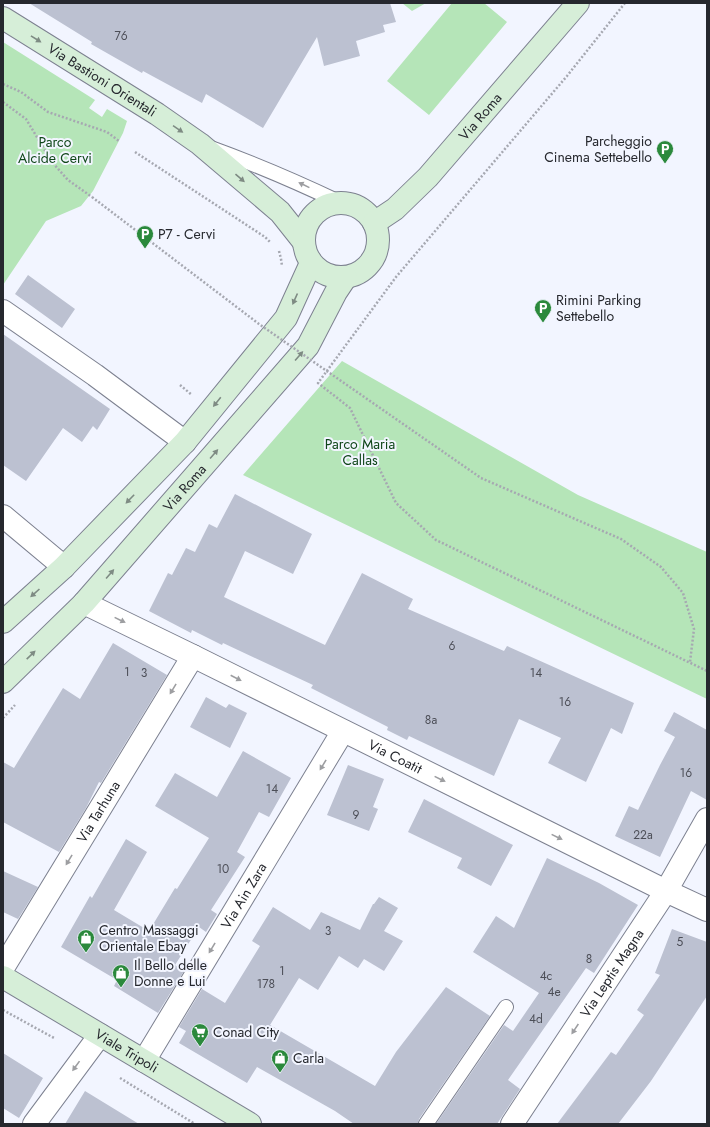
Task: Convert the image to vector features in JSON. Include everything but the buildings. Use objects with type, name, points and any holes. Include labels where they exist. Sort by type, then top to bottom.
[{"type":"main road","name":"Via Roma","points":[[374,223],[395,209],[428,177],[578,3]]},
{"type":"main road","name":"Via Bastioni Orientali","points":[[3,18],[157,114],[200,144],[280,212],[303,241]]},
{"type":"main road","points":[[339,202],[360,208],[374,223],[377,230],[378,244],[374,258],[360,273],[336,278],[327,275],[318,270],[311,263],[305,253],[303,241],[307,222],[313,214],[330,204],[339,202]]},
{"type":"main road","points":[[3,622],[64,567],[185,442],[286,318],[311,263]]},
{"type":"main road","name":"Via Roma","points":[[3,682],[84,603],[308,346],[336,292],[346,277]]},
{"type":"main road","name":"Viale Tripoli","points":[[3,977],[250,1124]]},
{"type":"street","points":[[3,311],[95,375],[185,442]]},
{"type":"street","points":[[3,516],[64,567]]},
{"type":"street","name":"Via Coatit","points":[[84,603],[707,910]]},
{"type":"street","name":"Via Tarhuna","points":[[3,968],[193,656]]},
{"type":"street","name":"Via Ain Zara","points":[[144,1061],[343,731]]},
{"type":"street","name":"Via Leptis Magna","points":[[512,1124],[666,891],[707,819]]},
{"type":"street","points":[[34,1124],[100,1035]]},
{"type":"lane","name":"Via Bastioni Orientali","points":[[200,144],[255,164],[339,202]]},
{"type":"lane","points":[[426,1124],[506,1007]]},
{"type":"path","points":[[625,3],[567,76],[396,277],[318,383],[350,408],[396,503],[436,540],[707,671]]},
{"type":"path","points":[[3,84],[21,92],[48,112],[107,132],[119,141]]},
{"type":"path","points":[[3,102],[26,119],[52,162],[68,180],[259,324],[481,478],[621,539],[662,567],[683,594],[694,629],[690,662]]},
{"type":"path","points":[[135,152],[265,237],[273,244]]},
{"type":"path","points":[[278,248],[282,259],[282,273]]},
{"type":"path","points":[[253,321],[256,316]]},
{"type":"path","points":[[180,385],[195,397]]},
{"type":"green space","points":[[402,3],[426,3],[412,11]]},
{"type":"green space","points":[[452,3],[484,3],[507,22],[429,115],[387,81]]},
{"type":"green space","name":"Parco Alcide Cervi","points":[[3,42],[95,100],[89,108],[102,117],[107,109],[127,121],[123,133],[93,191],[81,206],[46,221],[3,285]]},
{"type":"green space","name":"Parco Maria Callas","points":[[342,361],[578,495],[707,552],[707,699],[243,475]]},
{"type":"place","name":"Parcheggio Cinema Settebello","points":[[665,164]]},
{"type":"place","name":"P7 - Cervi","points":[[145,249]]},
{"type":"place","name":"Rimini Parking Settebello","points":[[543,323]]},
{"type":"place","name":"Centro Massaggi Orientale Ebay","points":[[86,953]]},
{"type":"place","name":"Il Bello delle Donne e Lui","points":[[121,988]]},
{"type":"place","name":"Conad City","points":[[200,1047]]},
{"type":"place","name":"Carla","points":[[280,1073]]}]
